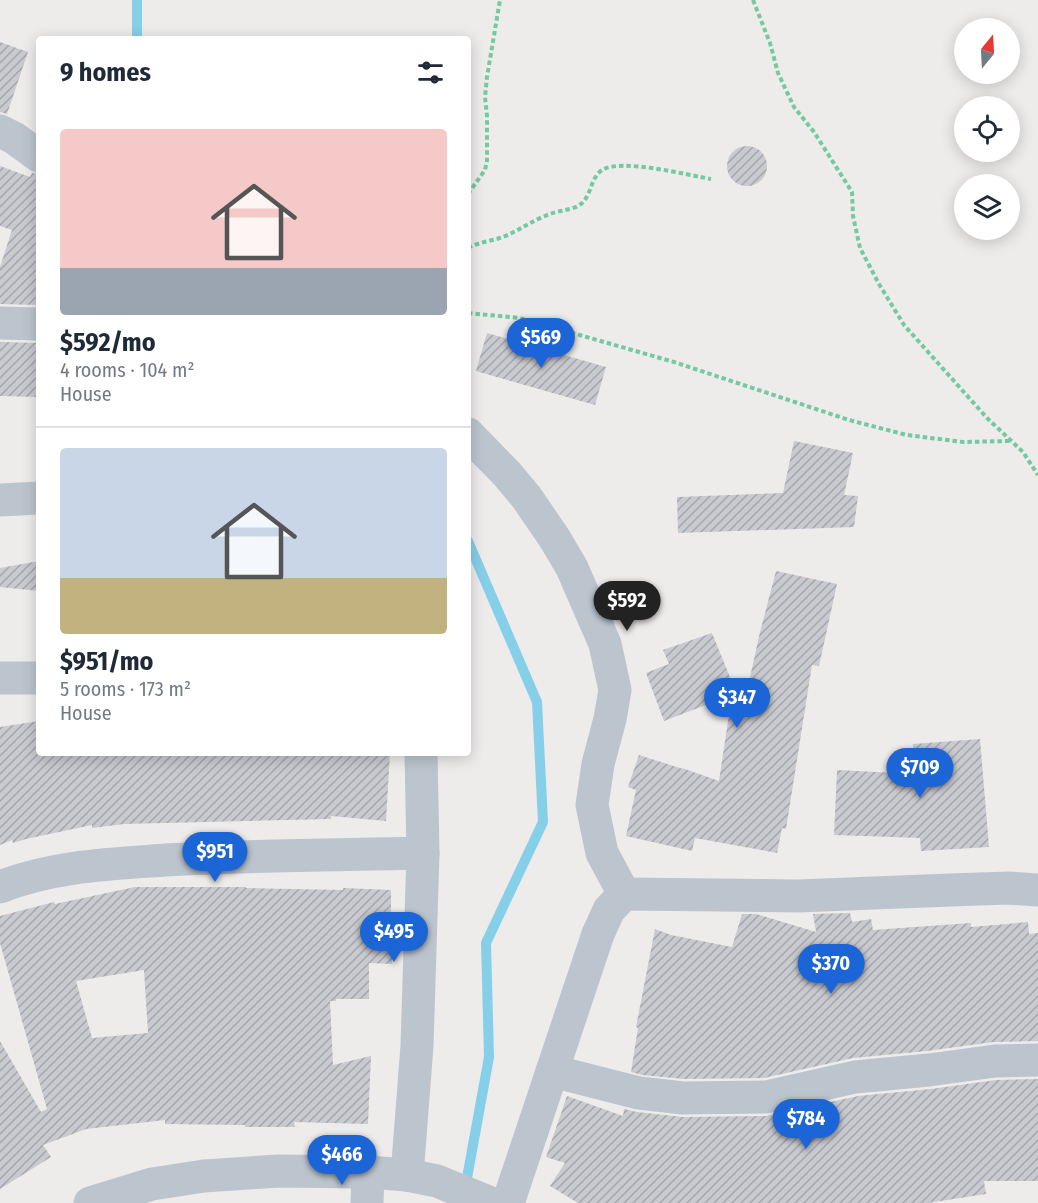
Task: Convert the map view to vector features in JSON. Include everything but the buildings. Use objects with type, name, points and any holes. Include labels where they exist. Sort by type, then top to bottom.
[{"type":"street","points":[[0,131],[36,154]]},
{"type":"street","points":[[0,323],[36,324]]},
{"type":"street","points":[[471,437],[527,498],[555,538],[573,568],[605,644],[615,690],[598,764],[592,805],[602,853],[624,894]]},
{"type":"street","points":[[0,500],[36,498]]},
{"type":"street","points":[[0,678],[36,678]]},
{"type":"street","points":[[421,756],[423,853],[417,1046],[422,1178]]},
{"type":"street","points":[[0,887],[61,870],[102,864],[262,855],[423,853]]},
{"type":"street","points":[[508,1203],[598,934],[609,910],[624,894],[798,896],[986,889],[1038,890]]},
{"type":"street","points":[[552,1071],[639,1093],[683,1098],[766,1097],[855,1077],[995,1061],[1038,1060]]},
{"type":"street","points":[[90,1203],[152,1184],[204,1176],[278,1171],[368,1187],[422,1178],[491,1203]]},
{"type":"path","points":[[471,190],[485,170],[487,161],[485,97],[500,0]]},
{"type":"path","points":[[753,0],[770,43],[778,73],[794,107],[814,132],[852,192],[853,216],[860,248],[903,325],[987,418],[1023,452],[1038,475]]},
{"type":"path","points":[[471,247],[505,236],[555,211],[583,203],[594,179],[602,171],[610,168],[634,165],[711,179]]},
{"type":"path","points":[[471,312],[520,318],[674,362],[849,420],[908,435],[963,442],[1011,441]]},
{"type":"waterway","points":[[137,0],[137,36]]},
{"type":"waterway","points":[[465,1189],[489,1057],[486,943],[543,822],[537,702],[471,548]]}]
